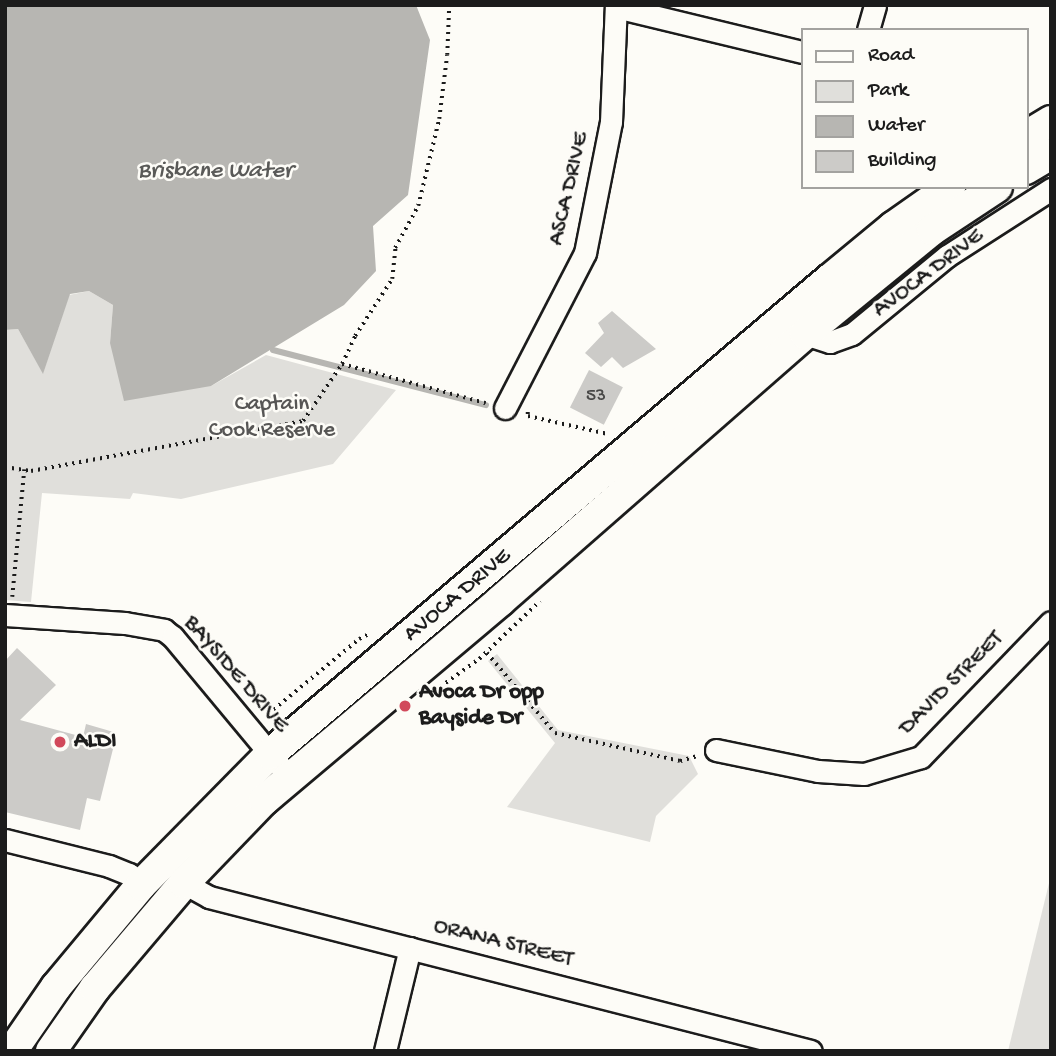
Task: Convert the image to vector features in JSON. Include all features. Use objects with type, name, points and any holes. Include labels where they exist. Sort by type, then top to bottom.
[{"type":"main road","points":[[1028,135],[1051,121]]},
{"type":"main road","points":[[1028,168],[1051,154]]},
{"type":"main road","name":"AVOCA DRIVE","points":[[12,1051],[56,987],[141,886],[270,754],[830,279],[893,227],[947,189]]},
{"type":"main road","name":"AVOCA DRIVE","points":[[51,1051],[95,988],[184,883],[290,778],[500,601],[805,334],[932,230],[994,189]]},
{"type":"street","points":[[869,28],[875,5]]},
{"type":"street","points":[[616,6],[800,52]]},
{"type":"street","name":"ASCA DRIVE","points":[[508,402],[585,253],[611,122],[616,6]]},
{"type":"street","name":"AVOCA DRIVE","points":[[805,334],[830,342],[852,334],[947,256],[1051,190]]},
{"type":"street","name":"BAYSIDE DRIVE","points":[[8,615],[125,623],[164,631],[173,637],[290,778]]},
{"type":"street","name":"DAVID STREET","points":[[716,750],[818,771],[864,774],[921,757],[1051,622]]},
{"type":"street","points":[[5,840],[109,866],[129,874],[141,886]]},
{"type":"street","name":"ORANA STREET","points":[[184,883],[209,897],[811,1051]]},
{"type":"street","points":[[385,1051],[410,948]]},
{"type":"path","points":[[5,467],[24,470],[303,421],[342,364],[355,336],[392,279],[394,248],[418,206],[439,119],[447,55],[449,5]]},
{"type":"path","points":[[342,364],[508,402],[527,403],[528,416],[605,434]]},
{"type":"path","points":[[8,615],[24,470]]},
{"type":"path","points":[[487,652],[555,733],[680,761]]},
{"type":"green space","name":"Captain Cook Reserve","points":[[89,291],[113,305],[110,343],[211,386],[266,355],[396,390],[333,464],[181,499],[133,493],[130,499],[42,493],[31,602],[5,600],[5,330],[18,329],[43,373],[69,295]]},
{"type":"green space","points":[[497,654],[558,730],[689,756],[698,774],[656,816],[650,842],[507,807],[555,743],[488,661]]},
{"type":"green space","points":[[1051,875],[1051,1051],[1008,1051]]},
{"type":"water","name":"Brisbane Water","points":[[5,5],[416,5],[430,40],[408,195],[373,226],[376,271],[344,305],[211,386],[124,401],[110,343],[113,305],[89,291],[70,294],[43,374],[18,329],[5,330]]},
{"type":"building","points":[[612,311],[656,349],[623,368],[612,357],[601,367],[585,353],[604,333],[598,323]]},
{"type":"building","points":[[589,370],[623,387],[604,425],[570,407]]},
{"type":"building","name":"ALDI","points":[[17,648],[56,685],[20,720],[83,737],[86,724],[117,733],[100,801],[87,798],[80,830],[5,812],[5,661]]},
{"type":"waterway","points":[[273,350],[486,405]]},
{"type":"place","name":"Avoca Dr opp Bayside Dr","points":[[405,706]]},
{"type":"place","name":"ALDI","points":[[60,742]]}]
